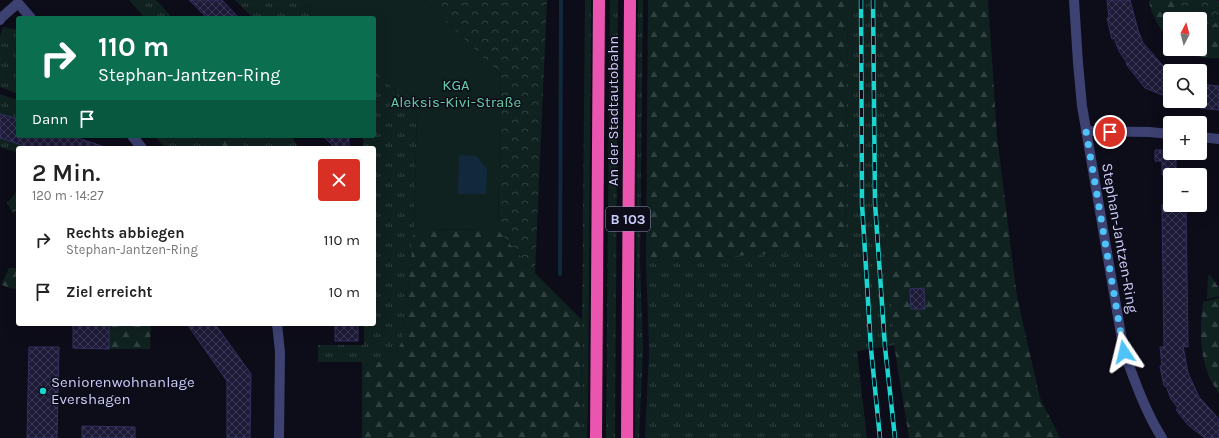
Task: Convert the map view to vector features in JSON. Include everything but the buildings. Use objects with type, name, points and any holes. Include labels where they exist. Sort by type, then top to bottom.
[{"type":"highway","name":"An der Stadtautobahn","points":[[596,438],[599,0]]},
{"type":"highway","name":"An der Stadtautobahn","points":[[627,438],[630,0]]},
{"type":"street","name":"Stephan-Jantzen-Ring","points":[[1074,0],[1082,106],[1124,352],[1137,389],[1155,427],[1162,438]]},
{"type":"street","points":[[0,20],[17,1],[29,16]]},
{"type":"street","points":[[1086,131],[1163,133]]},
{"type":"street","points":[[134,138],[140,146]]},
{"type":"street","points":[[1207,138],[1219,139]]},
{"type":"street","points":[[277,326],[280,352],[279,438]]},
{"type":"green space","points":[[129,0],[156,0],[170,15],[169,16],[143,16]]},
{"type":"green space","points":[[235,0],[301,0],[318,16],[251,16]]},
{"type":"green space","name":"KGA Aleksis-Kivi-Straße","points":[[301,0],[424,0],[501,75],[498,230],[414,229],[417,111],[376,72],[376,16],[318,16]]},
{"type":"green space","points":[[424,0],[547,0],[535,273],[498,230],[501,75]]},
{"type":"green space","points":[[585,0],[591,0],[588,408],[587,438],[581,438]]},
{"type":"green space","points":[[610,0],[618,0],[615,438],[606,438]]},
{"type":"green space","points":[[638,0],[643,0],[640,263],[643,351],[639,438],[635,438]]},
{"type":"green space","points":[[648,0],[848,0],[845,248],[646,263]]},
{"type":"green space","points":[[848,0],[980,0],[940,338],[857,351],[867,438],[645,438],[649,351],[646,263],[845,248]]},
{"type":"green space","points":[[883,0],[988,0],[997,136],[1017,297],[1040,398],[1060,438],[909,438],[894,345],[885,203]]},
{"type":"green space","points":[[1149,0],[1177,0],[1180,12],[1163,12],[1163,32],[1156,22]]},
{"type":"green space","points":[[1177,0],[1218,0],[1219,19],[1207,31],[1207,12],[1180,12]]},
{"type":"green space","points":[[1219,19],[1219,58],[1196,56],[1207,56],[1207,31]]},
{"type":"green space","points":[[3,27],[16,30],[16,93],[0,87],[0,36]]},
{"type":"green space","points":[[376,72],[417,111],[414,229],[403,340],[390,362],[318,362],[318,345],[364,345],[364,326],[376,326],[376,146],[363,146],[363,138],[376,138]]},
{"type":"green space","points":[[0,94],[16,99],[16,118],[0,114]]},
{"type":"green space","points":[[0,138],[25,146],[16,146],[16,152],[0,147]]},
{"type":"green space","points":[[157,138],[293,138],[298,146],[163,146]]},
{"type":"green space","points":[[207,138],[236,138],[246,146],[205,146]]},
{"type":"green space","points":[[16,192],[16,212],[13,213],[7,203]]},
{"type":"green space","points":[[414,229],[498,230],[535,273],[582,320],[581,438],[362,438],[362,362],[390,362],[403,340]]},
{"type":"green space","points":[[9,268],[16,268],[16,289],[1,285]]},
{"type":"green space","points":[[1210,275],[1219,288],[1219,296],[1207,299],[1208,276]]},
{"type":"green space","points":[[1219,298],[1219,393],[1212,383],[1204,361],[1201,326],[1203,302]]},
{"type":"green space","points":[[109,326],[151,326],[150,349],[109,349]]},
{"type":"water","points":[[459,155],[476,156],[487,169],[486,194],[458,194]]},
{"type":"waterway","points":[[560,274],[561,0]]},
{"type":"railway","points":[[861,0],[862,204],[871,349],[880,438]]},
{"type":"railway","points":[[873,0],[875,203],[885,347],[895,438]]},
{"type":"place","name":"Seniorenwohnanlage Evershagen","points":[[43,391]]},
{"type":"route","points":[[1110,132],[1086,131],[1124,352]]}]
